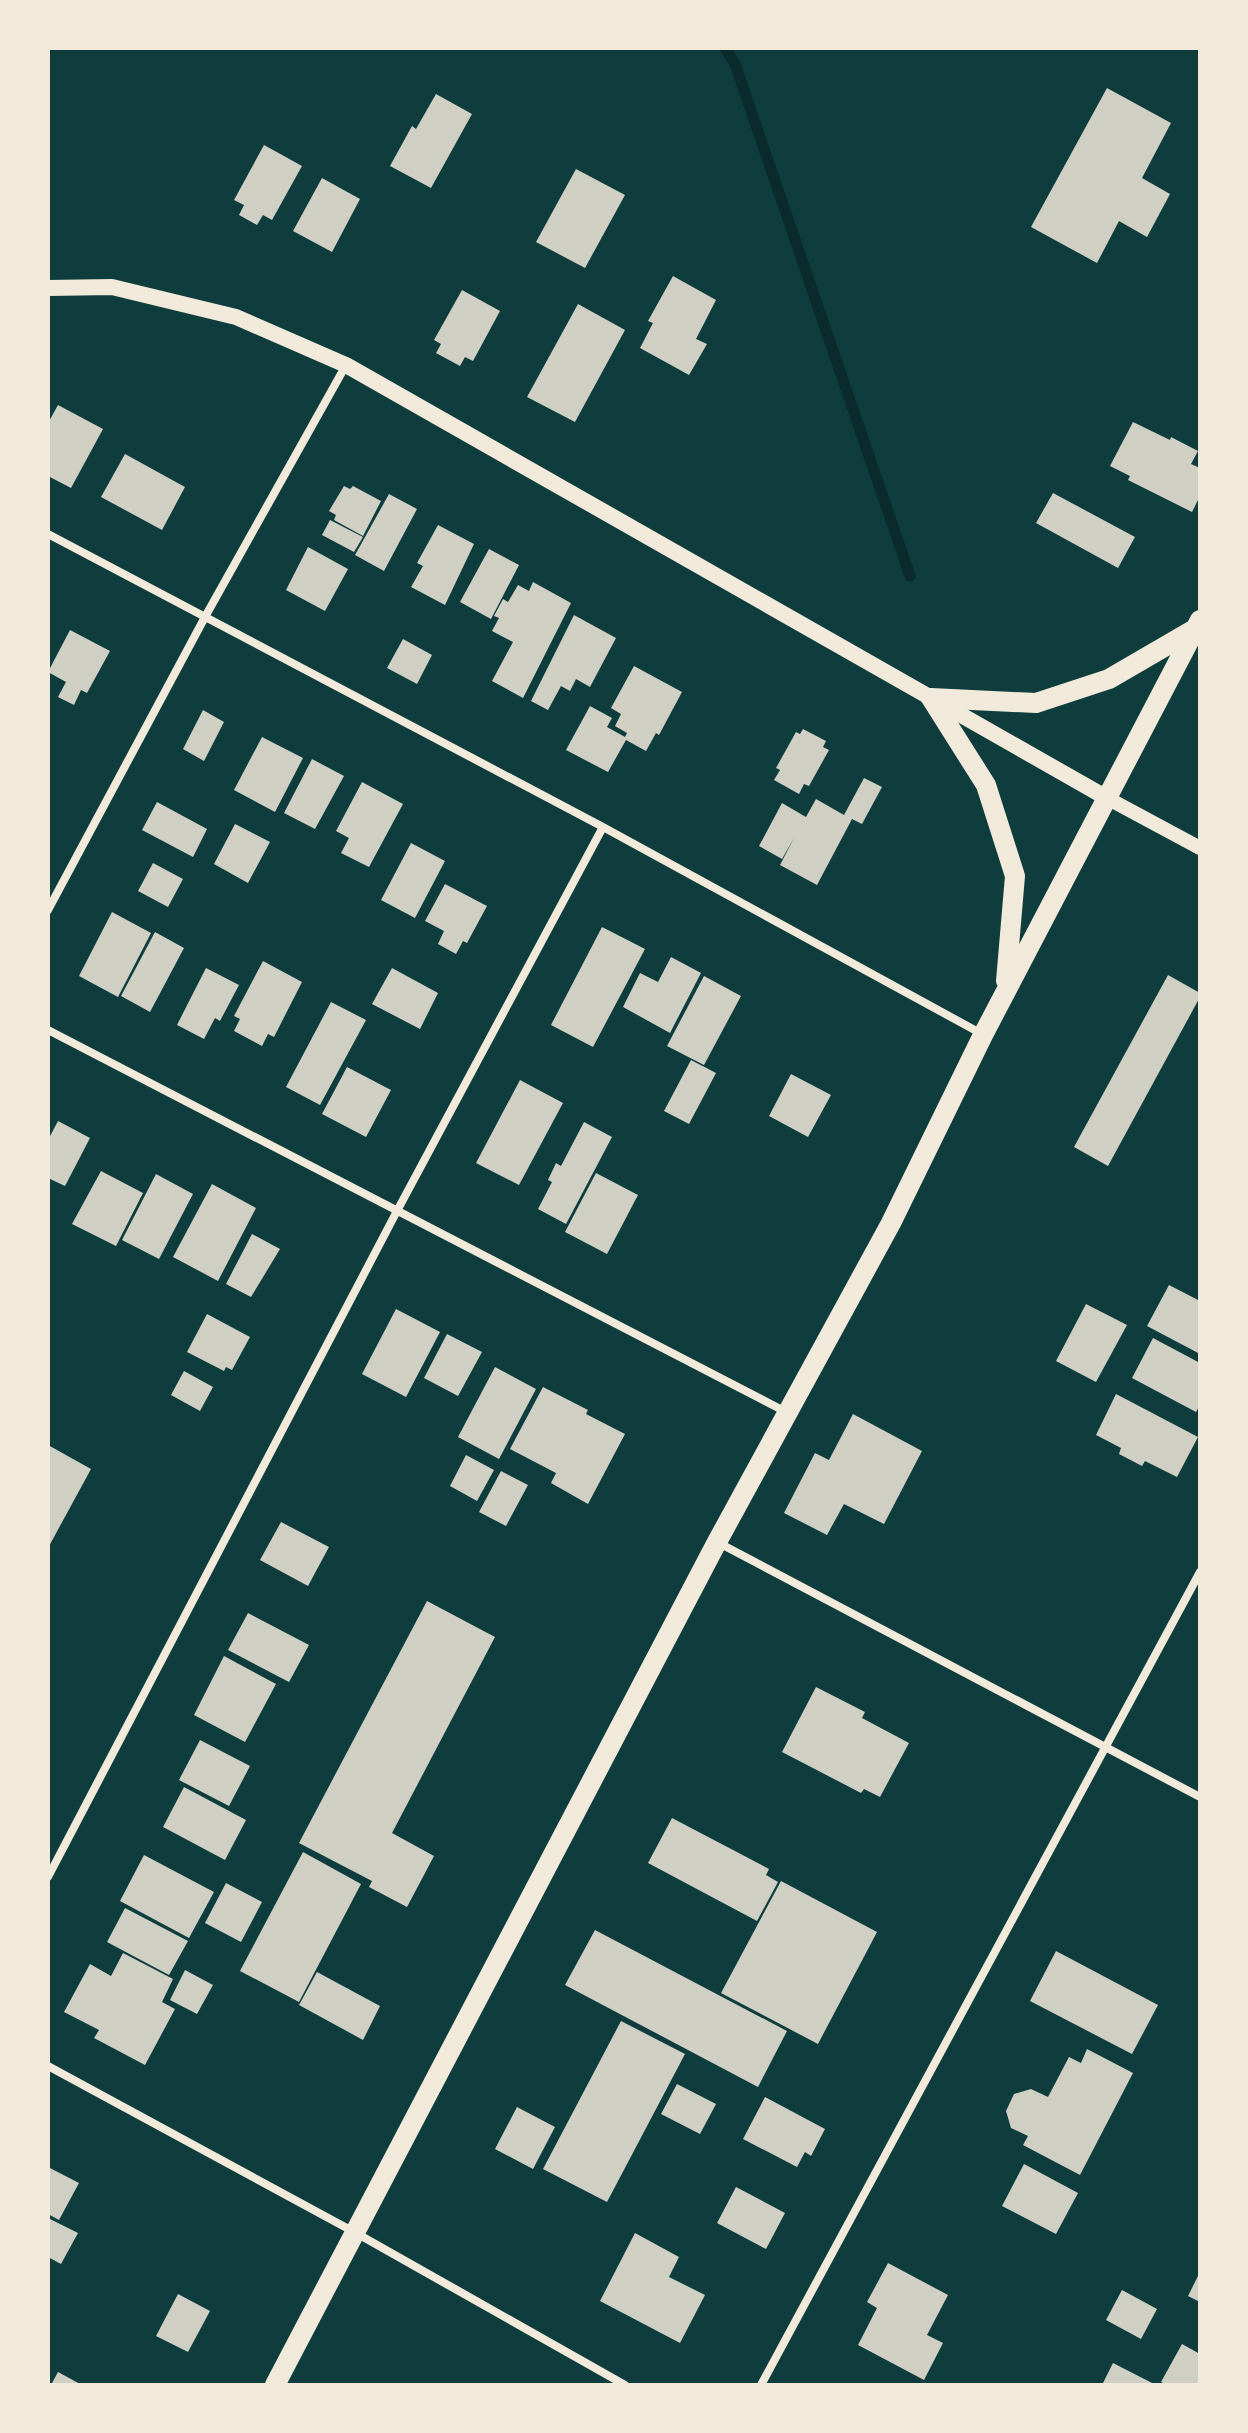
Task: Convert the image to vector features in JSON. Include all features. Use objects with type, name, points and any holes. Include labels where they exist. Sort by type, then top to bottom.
[{"type":"main road","points":[[48,288],[112,287],[236,317],[346,365],[1107,798]]},
{"type":"main road","points":[[931,698],[1036,703],[1109,679],[1198,624]]},
{"type":"main road","points":[[275,2385],[717,1542],[891,1223],[1005,992],[1198,624]]},
{"type":"main road","points":[[931,698],[986,785],[1015,876],[1005,992]]},
{"type":"street","points":[[48,910],[205,617],[346,365]]},
{"type":"street","points":[[48,534],[603,827],[983,1035]]},
{"type":"street","points":[[1107,798],[1200,848]]},
{"type":"street","points":[[48,1877],[397,1211],[603,827]]},
{"type":"street","points":[[48,1030],[789,1413]]},
{"type":"street","points":[[717,1542],[1200,1797]]},
{"type":"street","points":[[761,2385],[1200,1572]]},
{"type":"street","points":[[48,2066],[356,2233],[625,2385]]},
{"type":"building","points":[[1107,88],[1171,123],[1142,178],[1170,194],[1147,237],[1119,221],[1097,263],[1031,227]]},
{"type":"building","points":[[436,94],[472,114],[431,188],[390,166],[412,126],[416,129]]},
{"type":"building","points":[[264,145],[302,166],[272,220],[263,215],[257,225],[239,215],[244,205],[234,200]]},
{"type":"building","points":[[576,169],[625,195],[585,268],[536,242]]},
{"type":"building","points":[[322,178],[360,199],[332,252],[293,231]]},
{"type":"building","points":[[673,276],[716,300],[696,339],[707,344],[689,375],[640,348],[653,323],[648,321]]},
{"type":"building","points":[[462,290],[500,311],[473,361],[465,357],[460,366],[436,353],[441,344],[434,340]]},
{"type":"building","points":[[578,304],[625,330],[575,422],[527,397]]},
{"type":"building","points":[[58,405],[103,429],[71,488],[48,476],[48,423]]},
{"type":"building","points":[[1133,422],[1198,451],[1191,464],[1200,468],[1200,496],[1192,512],[1128,480],[1130,476],[1110,466]]},
{"type":"building","points":[[125,454],[185,487],[162,530],[101,497]]},
{"type":"building","points":[[344,486],[350,489],[353,486],[381,501],[363,536],[334,520],[336,515],[329,511]]},
{"type":"building","points":[[1053,493],[1135,537],[1118,568],[1036,523]]},
{"type":"building","points":[[389,494],[417,509],[384,571],[355,555]]},
{"type":"building","points":[[330,520],[363,537],[354,552],[322,535]]},
{"type":"building","points":[[438,525],[474,544],[445,605],[411,587],[423,566],[417,563]]},
{"type":"building","points":[[308,547],[348,569],[325,611],[286,590]]},
{"type":"building","points":[[489,549],[519,565],[491,619],[460,602]]},
{"type":"building","points":[[533,582],[571,603],[523,698],[492,681],[513,642],[492,631],[499,618],[494,616],[503,599],[508,602],[518,585],[529,591]]},
{"type":"building","points":[[574,615],[616,638],[590,687],[576,679],[570,691],[561,686],[548,710],[531,701]]},
{"type":"building","points":[[70,630],[110,651],[87,693],[81,690],[74,705],[58,697],[66,682],[48,672]]},
{"type":"building","points":[[403,639],[432,655],[417,684],[387,668]]},
{"type":"building","points":[[634,666],[682,692],[659,735],[656,733],[646,751],[626,740],[608,772],[566,750],[590,706],[612,718],[607,727],[625,737],[627,733],[615,726],[621,714],[611,708]]},
{"type":"building","points":[[203,710],[224,722],[204,761],[183,749]]},
{"type":"building","points":[[803,729],[826,741],[823,747],[829,750],[809,786],[804,784],[799,794],[774,780],[780,770],[776,768],[796,732],[800,734]]},
{"type":"building","points":[[262,737],[303,758],[275,812],[234,790]]},
{"type":"building","points":[[312,759],[344,776],[315,829],[284,813]]},
{"type":"building","points":[[864,778],[882,787],[862,824],[852,819],[817,885],[780,865],[794,838],[782,859],[759,846],[782,803],[806,817],[816,799],[844,815]]},
{"type":"building","points":[[362,782],[403,804],[369,867],[341,853],[349,838],[336,831]]},
{"type":"building","points":[[157,802],[207,829],[193,857],[142,830]]},
{"type":"building","points":[[235,824],[270,842],[248,883],[214,864]]},
{"type":"building","points":[[411,843],[445,861],[415,918],[381,900]]},
{"type":"building","points":[[153,863],[183,879],[168,907],[138,891]]},
{"type":"building","points":[[445,884],[487,906],[467,943],[463,941],[456,954],[438,944],[444,931],[425,921]]},
{"type":"building","points":[[112,912],[151,933],[118,997],[79,976]]},
{"type":"building","points":[[602,927],[645,949],[593,1047],[551,1025]]},
{"type":"building","points":[[155,932],[184,948],[150,1012],[121,996]]},
{"type":"building","points":[[671,957],[701,973],[670,1033],[623,1007],[640,973],[658,982]]},
{"type":"building","points":[[263,961],[302,982],[274,1037],[268,1034],[262,1046],[234,1031],[240,1019],[234,1016]]},
{"type":"building","points":[[206,968],[239,985],[220,1021],[215,1018],[204,1039],[177,1025]]},
{"type":"building","points":[[392,968],[438,993],[420,1029],[372,1004]]},
{"type":"building","points":[[1168,975],[1200,993],[1200,997],[1108,1166],[1074,1147]]},
{"type":"building","points":[[704,976],[741,996],[704,1065],[667,1046]]},
{"type":"building","points":[[331,1002],[366,1020],[320,1105],[286,1087]]},
{"type":"building","points":[[691,1060],[716,1073],[689,1124],[664,1111]]},
{"type":"building","points":[[347,1067],[391,1090],[366,1137],[322,1114]]},
{"type":"building","points":[[791,1074],[831,1095],[808,1137],[769,1116]]},
{"type":"building","points":[[520,1080],[563,1103],[519,1185],[476,1163]]},
{"type":"building","points":[[58,1121],[90,1138],[65,1186],[48,1178],[48,1140]]},
{"type":"building","points":[[584,1122],[612,1137],[566,1224],[538,1209],[552,1182],[548,1180],[556,1163],[561,1166]]},
{"type":"building","points":[[101,1171],[143,1193],[116,1246],[72,1224]]},
{"type":"building","points":[[596,1173],[638,1195],[607,1254],[565,1232]]},
{"type":"building","points":[[156,1174],[193,1194],[159,1259],[122,1240]]},
{"type":"building","points":[[212,1184],[256,1208],[218,1281],[173,1257]]},
{"type":"building","points":[[252,1234],[280,1249],[251,1297],[226,1284]]},
{"type":"building","points":[[1169,1285],[1200,1301],[1200,1354],[1147,1326]]},
{"type":"building","points":[[1086,1304],[1127,1325],[1096,1382],[1056,1361]]},
{"type":"building","points":[[396,1309],[440,1332],[406,1397],[362,1374]]},
{"type":"building","points":[[207,1314],[250,1337],[232,1370],[226,1367],[224,1371],[187,1352]]},
{"type":"building","points":[[447,1334],[482,1352],[458,1396],[424,1378]]},
{"type":"building","points":[[1153,1338],[1200,1363],[1200,1405],[1196,1412],[1132,1378]]},
{"type":"building","points":[[495,1367],[536,1389],[499,1459],[458,1437]]},
{"type":"building","points":[[184,1371],[213,1387],[200,1411],[171,1395]]},
{"type":"building","points":[[543,1387],[588,1410],[586,1414],[625,1434],[588,1504],[551,1483],[556,1473],[510,1449]]},
{"type":"building","points":[[1116,1394],[1198,1437],[1177,1477],[1145,1461],[1142,1466],[1119,1454],[1121,1448],[1096,1435]]},
{"type":"building","points":[[853,1414],[922,1451],[884,1524],[844,1504],[827,1535],[784,1513],[815,1453],[829,1460]]},
{"type":"building","points":[[48,1445],[91,1469],[48,1548]]},
{"type":"building","points":[[466,1455],[494,1470],[477,1501],[450,1486]]},
{"type":"building","points":[[501,1471],[528,1485],[506,1526],[479,1512]]},
{"type":"building","points":[[281,1522],[329,1547],[308,1586],[260,1560]]},
{"type":"building","points":[[427,1601],[495,1637],[392,1833],[434,1856],[407,1907],[369,1887],[372,1881],[299,1843]]},
{"type":"building","points":[[248,1613],[309,1645],[289,1682],[228,1650]]},
{"type":"building","points":[[224,1656],[276,1684],[245,1742],[194,1715]]},
{"type":"building","points":[[816,1687],[865,1712],[862,1718],[909,1743],[880,1797],[864,1789],[861,1793],[782,1752]]},
{"type":"building","points":[[200,1740],[250,1766],[229,1806],[179,1780]]},
{"type":"building","points":[[184,1787],[246,1820],[225,1860],[163,1827]]},
{"type":"building","points":[[672,1818],[769,1869],[766,1875],[778,1882],[757,1921],[648,1863]]},
{"type":"building","points":[[303,1852],[361,1884],[299,2002],[240,1971]]},
{"type":"building","points":[[144,1855],[214,1892],[189,1938],[120,1901]]},
{"type":"building","points":[[781,1881],[877,1932],[818,2044],[721,1993]]},
{"type":"building","points":[[226,1883],[262,1902],[241,1942],[205,1923]]},
{"type":"building","points":[[125,1908],[188,1941],[169,1975],[107,1942]]},
{"type":"building","points":[[595,1930],[787,2031],[758,2087],[565,1985]]},
{"type":"building","points":[[1056,1951],[1158,2005],[1132,2054],[1030,2001]]},
{"type":"building","points":[[123,1953],[173,1979],[162,2002],[175,2009],[145,2065],[94,2038],[99,2030],[64,2012],[90,1964],[111,1976]]},
{"type":"building","points":[[185,1970],[213,1985],[197,2014],[170,2000]]},
{"type":"building","points":[[317,1972],[380,2006],[363,2040],[299,2005]]},
{"type":"building","points":[[621,2021],[685,2054],[607,2202],[543,2169]]},
{"type":"building","points":[[1087,2049],[1133,2073],[1080,2175],[1023,2145],[1028,2136],[1011,2128],[1006,2111],[1014,2094],[1031,2089],[1048,2097],[1069,2057],[1081,2063]]},
{"type":"building","points":[[677,2084],[716,2104],[700,2134],[661,2114]]},
{"type":"building","points":[[765,2097],[825,2129],[811,2156],[805,2152],[797,2167],[743,2139]]},
{"type":"building","points":[[517,2107],[555,2127],[533,2169],[495,2149]]},
{"type":"building","points":[[1024,2164],[1078,2193],[1056,2234],[1002,2206]]},
{"type":"building","points":[[48,2167],[79,2183],[59,2220],[48,2214]]},
{"type":"building","points":[[736,2187],[785,2213],[766,2249],[717,2223]]},
{"type":"building","points":[[48,2218],[78,2233],[61,2264],[48,2257]]},
{"type":"building","points":[[635,2233],[679,2257],[669,2277],[705,2295],[680,2343],[600,2301]]},
{"type":"building","points":[[888,2263],[948,2295],[927,2335],[943,2343],[924,2380],[858,2345],[877,2308],[867,2302]]},
{"type":"building","points":[[1200,2272],[1200,2302],[1188,2296]]},
{"type":"building","points":[[1122,2290],[1157,2309],[1141,2339],[1106,2320]]},
{"type":"building","points":[[178,2294],[210,2311],[188,2352],[156,2336]]},
{"type":"building","points":[[1182,2344],[1200,2354],[1200,2385],[1167,2385],[1161,2382]]},
{"type":"building","points":[[1113,2363],[1156,2385],[1102,2385]]},
{"type":"building","points":[[58,2372],[82,2385],[51,2385]]},
{"type":"waterway","points":[[725,48],[735,64],[910,576]]}]
